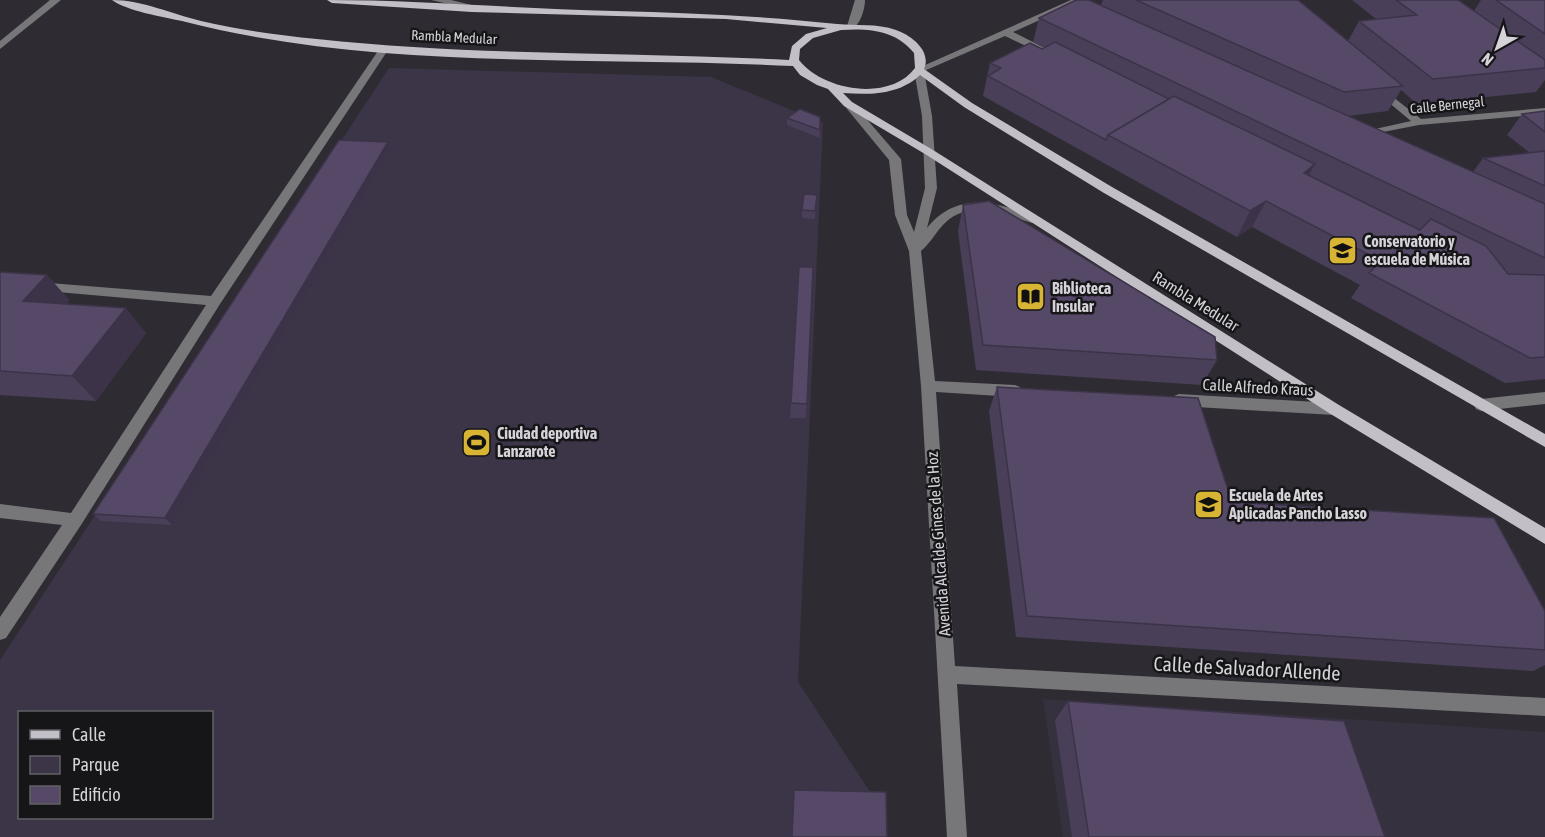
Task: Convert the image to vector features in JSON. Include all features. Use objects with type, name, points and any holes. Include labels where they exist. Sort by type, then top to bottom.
[{"type":"main road","name":"Rambla Medular","points":[[117,0],[174,17],[246,33],[383,50],[482,55],[720,58],[794,63]]},
{"type":"main road","name":"Rambla Medular","points":[[332,0],[411,8],[734,15],[791,19],[840,27]]},
{"type":"main road","points":[[852,26],[877,28],[900,35],[913,44],[921,54],[922,62],[919,70],[906,82],[886,89],[860,92],[833,88],[802,74],[794,63],[793,54],[796,46],[806,37],[822,30],[852,26]]},
{"type":"main road","points":[[919,70],[968,105],[1108,190],[1545,441]]},
{"type":"main road","name":"Rambla Medular","points":[[833,88],[848,104],[929,152],[1334,409],[1545,537]]},
{"type":"street","points":[[0,46],[56,0]]},
{"type":"street","points":[[436,0],[488,10]]},
{"type":"street","points":[[852,26],[860,0]]},
{"type":"street","points":[[919,70],[1077,5]]},
{"type":"street","points":[[1007,33],[1060,59]]},
{"type":"street","points":[[0,632],[75,520],[215,301],[383,50]]},
{"type":"street","name":"Avenida Alcalde Gines de la Hoz","points":[[915,251],[931,188],[927,116],[919,70]]},
{"type":"street","points":[[1373,84],[1419,122]]},
{"type":"street","name":"Avenida Alcalde Gines de la Hoz","points":[[848,104],[895,159],[901,215],[915,251],[928,386],[957,837]]},
{"type":"street","name":"Calle Bernegal","points":[[1375,146],[1353,136],[1419,122],[1545,111]]},
{"type":"street","points":[[915,251],[945,215],[966,206],[990,206],[1032,219]]},
{"type":"street","points":[[0,283],[215,301]]},
{"type":"street","points":[[928,386],[1035,392]]},
{"type":"street","points":[[1481,405],[1545,398]]},
{"type":"street","name":"Calle Alfredo Kraus","points":[[1167,400],[1334,409]]},
{"type":"street","points":[[0,512],[75,520]]},
{"type":"street","name":"Calle de Salvador Allende","points":[[946,675],[1545,707]]},
{"type":"shaded area","points":[[1043,699],[1545,732],[1545,837],[1063,837]]},
{"type":"green space","name":"Ciudad deportiva Lanzarote","points":[[389,68],[711,77],[823,123],[798,682],[880,807],[881,837],[0,837],[0,660]]},
{"type":"building","points":[[1076,0],[1089,0],[1545,204],[1545,258],[1039,18]]},
{"type":"building","points":[[1136,0],[1298,0],[1403,86],[1344,92]]},
{"type":"building","points":[[1396,0],[1458,0],[1545,60],[1545,68],[1433,79],[1359,21],[1417,15]]},
{"type":"building","points":[[1496,0],[1545,0],[1545,34]]},
{"type":"building","points":[[1055,42],[1169,99],[1108,135],[1106,140],[988,76],[1001,68],[990,63],[1030,43],[1042,49]]},
{"type":"building","points":[[1174,96],[1315,164],[1304,173],[1420,230],[1431,219],[1486,246],[1508,274],[1545,275],[1545,357],[1530,358],[1369,273],[1381,261],[1266,201],[1250,211],[1108,135]]},
{"type":"building","points":[[800,109],[820,117],[820,130],[787,118]]},
{"type":"building","points":[[1545,111],[1545,132],[1522,114]]},
{"type":"building","points":[[339,140],[388,142],[165,518],[93,514]]},
{"type":"building","points":[[1545,151],[1545,186],[1483,158]]},
{"type":"building","points":[[804,194],[817,195],[815,211],[802,210]]},
{"type":"building","name":"Biblioteca Insular","points":[[989,201],[1215,337],[1217,360],[983,345],[963,205]]},
{"type":"building","points":[[799,267],[813,267],[807,404],[791,403]]},
{"type":"building","points":[[0,272],[47,275],[23,301],[126,308],[72,376],[0,371]]},
{"type":"building","name":"Escuela de Artes Aplicadas Pancho Lasso","points":[[997,387],[1198,398],[1232,502],[1494,518],[1545,611],[1545,650],[1027,616]]},
{"type":"building","points":[[1068,701],[1344,721],[1385,837],[1089,837]]},
{"type":"building","points":[[794,790],[886,792],[887,837],[792,837]]},
{"type":"place","name":"Conservatorio y escuela de Música","points":[[1343,250]]},
{"type":"place","name":"Biblioteca Insular","points":[[1031,297]]},
{"type":"place","name":"Ciudad deportiva Lanzarote","points":[[476,442]]},
{"type":"place","name":"Escuela de Artes Aplicadas Pancho Lasso","points":[[1208,504]]}]
